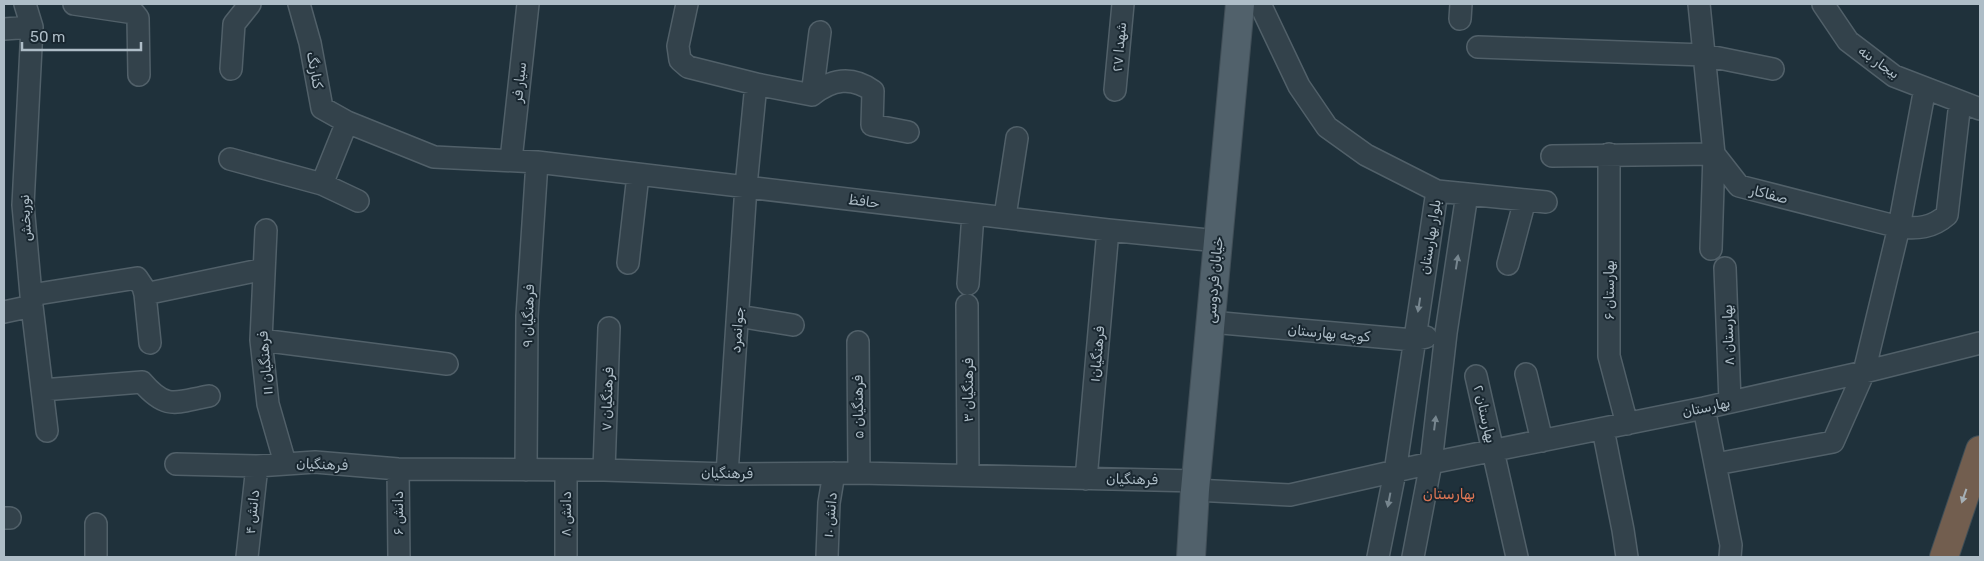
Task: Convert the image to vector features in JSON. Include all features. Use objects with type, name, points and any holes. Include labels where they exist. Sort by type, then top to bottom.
[{"type":"highway","points":[[1944,557],[1980,450]]},
{"type":"main road","name":"خیابان فردوسی","points":[[1191,557],[1240,4]]},
{"type":"street","name":"نوربخش","points":[[25,4],[32,27],[23,205],[31,300],[47,431]]},
{"type":"street","points":[[74,4],[134,13],[138,18],[139,75]]},
{"type":"street","points":[[230,69],[234,24],[250,4]]},
{"type":"street","name":"کنارنگ","points":[[299,4],[310,44],[322,108],[347,122],[434,157],[511,160]]},
{"type":"street","name":"سیار فر","points":[[511,160],[528,4]]},
{"type":"street","points":[[687,4],[678,46],[680,60],[688,67],[756,84],[812,95],[823,87],[836,82],[862,83],[873,91],[872,125],[908,132]]},
{"type":"street","name":"۲۷ شهدا","points":[[1115,90],[1122,4]]},
{"type":"street","points":[[1260,4],[1299,86],[1327,127],[1366,155],[1437,190]]},
{"type":"street","points":[[1699,4],[1714,154],[1711,249]]},
{"type":"street","name":"بیجار بنه","points":[[1823,4],[1848,41],[1894,76],[1980,108]]},
{"type":"street","points":[[4,28],[32,27]]},
{"type":"street","points":[[812,95],[820,32]]},
{"type":"street","points":[[1478,47],[1704,55],[1773,69]]},
{"type":"street","name":"جوانمرد","points":[[727,474],[746,186],[756,84]]},
{"type":"street","points":[[1716,464],[1833,442],[1864,372],[1899,227],[1925,88]]},
{"type":"street","name":"صفاکار","points":[[1714,154],[1739,186],[1899,227],[1918,229],[1937,224],[1948,215],[1960,102]]},
{"type":"street","points":[[322,184],[347,122]]},
{"type":"street","points":[[1005,216],[1016,138]]},
{"type":"street","name":"بهارستان ۶","points":[[1609,154],[1609,356],[1628,424]]},
{"type":"street","points":[[1552,156],[1714,154]]},
{"type":"street","points":[[230,159],[322,184],[358,201]]},
{"type":"street","name":"حافظ","points":[[511,160],[746,186],[972,214],[1005,216],[1108,230],[1218,241]]},
{"type":"street","name":"فرهنگیان ۹","points":[[526,470],[527,316],[537,162]]},
{"type":"street","points":[[628,264],[638,175]]},
{"type":"street","name":"بلوار بهارستان","points":[[1378,557],[1394,472],[1437,190],[1546,202]]},
{"type":"street","points":[[1413,557],[1431,463],[1446,333],[1467,194]]},
{"type":"street","points":[[1508,264],[1525,200]]},
{"type":"street","points":[[968,284],[972,214]]},
{"type":"street","name":"فرهنگیان ۱۱","points":[[266,230],[260,340],[268,404],[285,464]]},
{"type":"street","name":"فرهنگیان۱","points":[[1086,478],[1108,230]]},
{"type":"street","name":"بهارستان ۸","points":[[1725,268],[1730,402]]},
{"type":"street","points":[[145,294],[264,269]]},
{"type":"street","points":[[4,312],[31,300],[137,278],[145,294],[150,342]]},
{"type":"street","name":"فرهنگیان ۳","points":[[968,305],[968,475]]},
{"type":"street","points":[[738,316],[793,325]]},
{"type":"street","name":"کوچه بهارستان","points":[[1211,322],[1413,340],[1446,333]]},
{"type":"street","name":"فرهنگیان ۷","points":[[604,470],[609,328]]},
{"type":"street","points":[[260,340],[447,364]]},
{"type":"street","name":"فرهنگیان ۵","points":[[858,342],[859,473]]},
{"type":"street","name":"بهارستان","points":[[1394,472],[1704,408],[1864,372],[1980,343]]},
{"type":"street","points":[[1526,374],[1542,441]]},
{"type":"street","name":"بهارستان ۲","points":[[1476,376],[1517,557]]},
{"type":"street","points":[[42,390],[142,382],[153,395],[170,404],[209,396]]},
{"type":"street","points":[[1704,408],[1732,545],[1730,557]]},
{"type":"street","points":[[1603,429],[1627,557]]},
{"type":"street","name":"فرهنگیان","points":[[176,464],[257,466],[315,462],[398,469],[604,470],[727,474],[859,473],[1086,478],[1196,485],[1290,495],[1394,472]]},
{"type":"street","name":"دانش ۴","points":[[247,557],[257,466]]},
{"type":"street","name":"دانش ۶","points":[[398,469],[399,557]]},
{"type":"street","name":"دانش ۸","points":[[566,470],[566,557]]},
{"type":"street","name":"دانش ۱۰","points":[[827,557],[829,504],[834,473]]},
{"type":"street","points":[[96,524],[96,557]]},
{"type":"district","name":"بهارستان","points":[[1449,494]]}]
